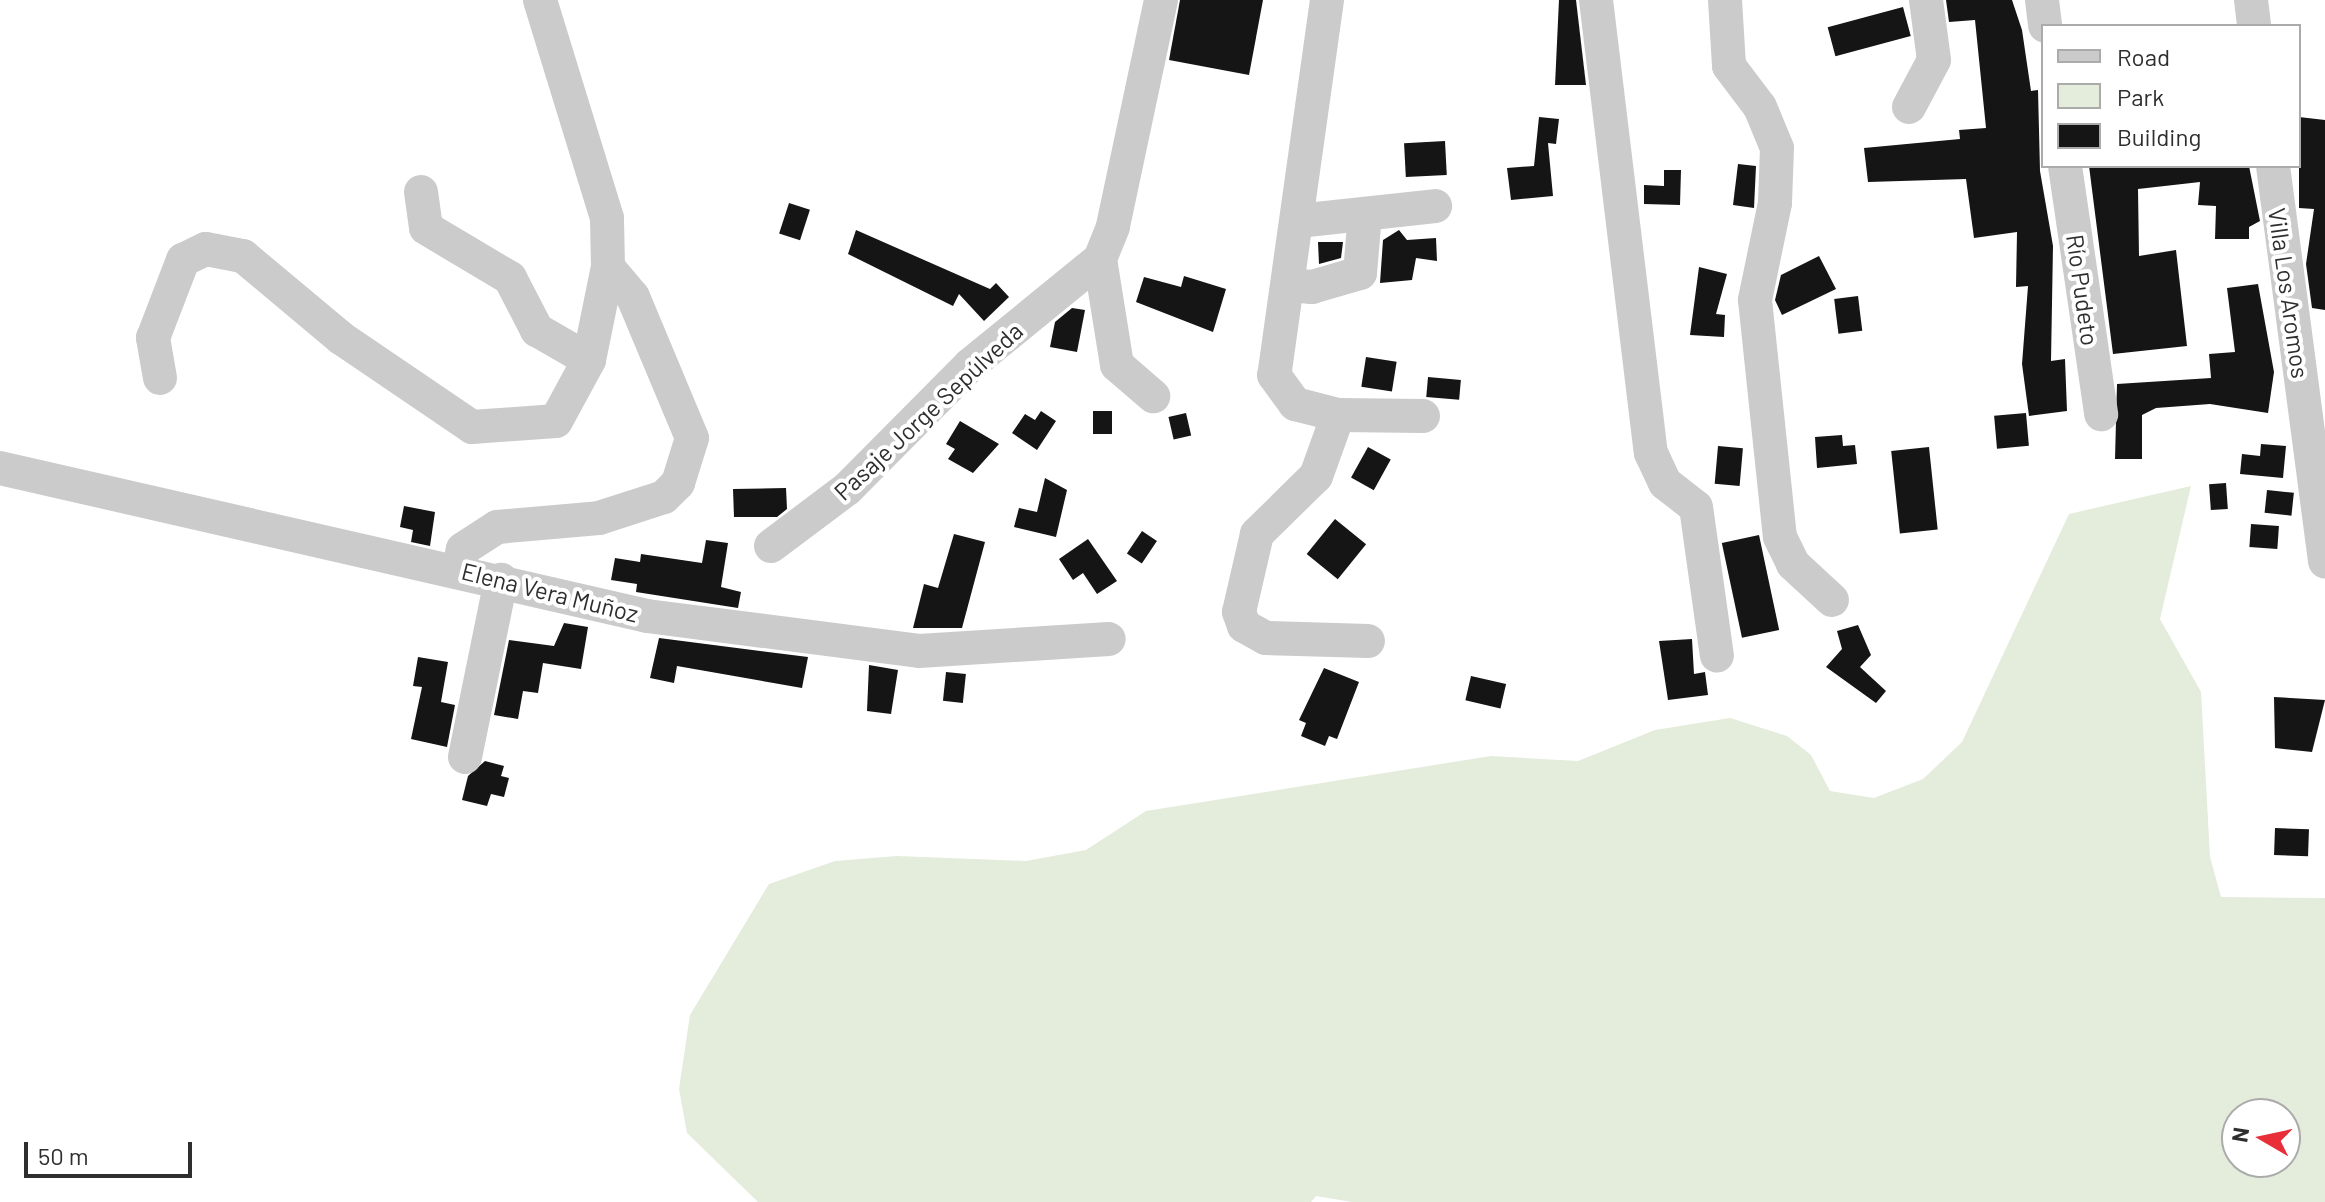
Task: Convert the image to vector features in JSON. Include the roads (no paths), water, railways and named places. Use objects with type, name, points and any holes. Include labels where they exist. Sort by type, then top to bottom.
[{"type":"street","points":[[160,378],[153,338],[183,260],[206,249],[243,256],[341,338],[472,427],[556,421],[589,360],[608,267],[607,218],[540,0]]},
{"type":"street","points":[[1153,396],[1117,365],[1100,259],[1161,0]]},
{"type":"street","points":[[1327,0],[1276,383],[1295,404],[1338,415],[1423,416]]},
{"type":"street","points":[[1596,0],[1651,453],[1665,483],[1696,507],[1717,656]]},
{"type":"street","points":[[1725,0],[1729,66],[1760,107],[1777,148],[1775,203],[1755,300],[1780,537],[1793,564],[1832,600]]},
{"type":"street","points":[[1909,107],[1934,60],[1926,0]]},
{"type":"street","points":[[2042,0],[2045,24]]},
{"type":"street","points":[[2251,0],[2254,24]]},
{"type":"street","name":"Río Pudeto","points":[[2065,168],[2101,414]]},
{"type":"street","name":"Villa Los Aromos","points":[[2273,168],[2325,562]]},
{"type":"street","points":[[421,192],[426,228],[510,278],[537,330],[589,360]]},
{"type":"street","points":[[1298,221],[1435,206]]},
{"type":"street","points":[[1289,285],[1312,287],[1360,273],[1365,214]]},
{"type":"street","name":"Pasaje Jorge Sepúlveda","points":[[771,546],[847,489],[970,365],[1100,259]]},
{"type":"street","points":[[459,569],[463,549],[481,532],[512,522],[599,518],[645,505],[678,483],[690,422],[633,297],[608,267]]},
{"type":"street","points":[[1338,415],[1316,476],[1257,534],[1239,612],[1244,626],[1266,638],[1368,641]]},
{"type":"street","name":"Elena Vera Muñoz","points":[[0,468],[459,569],[647,616],[919,651],[1109,639]]},
{"type":"street","points":[[465,757],[501,580]]}]
